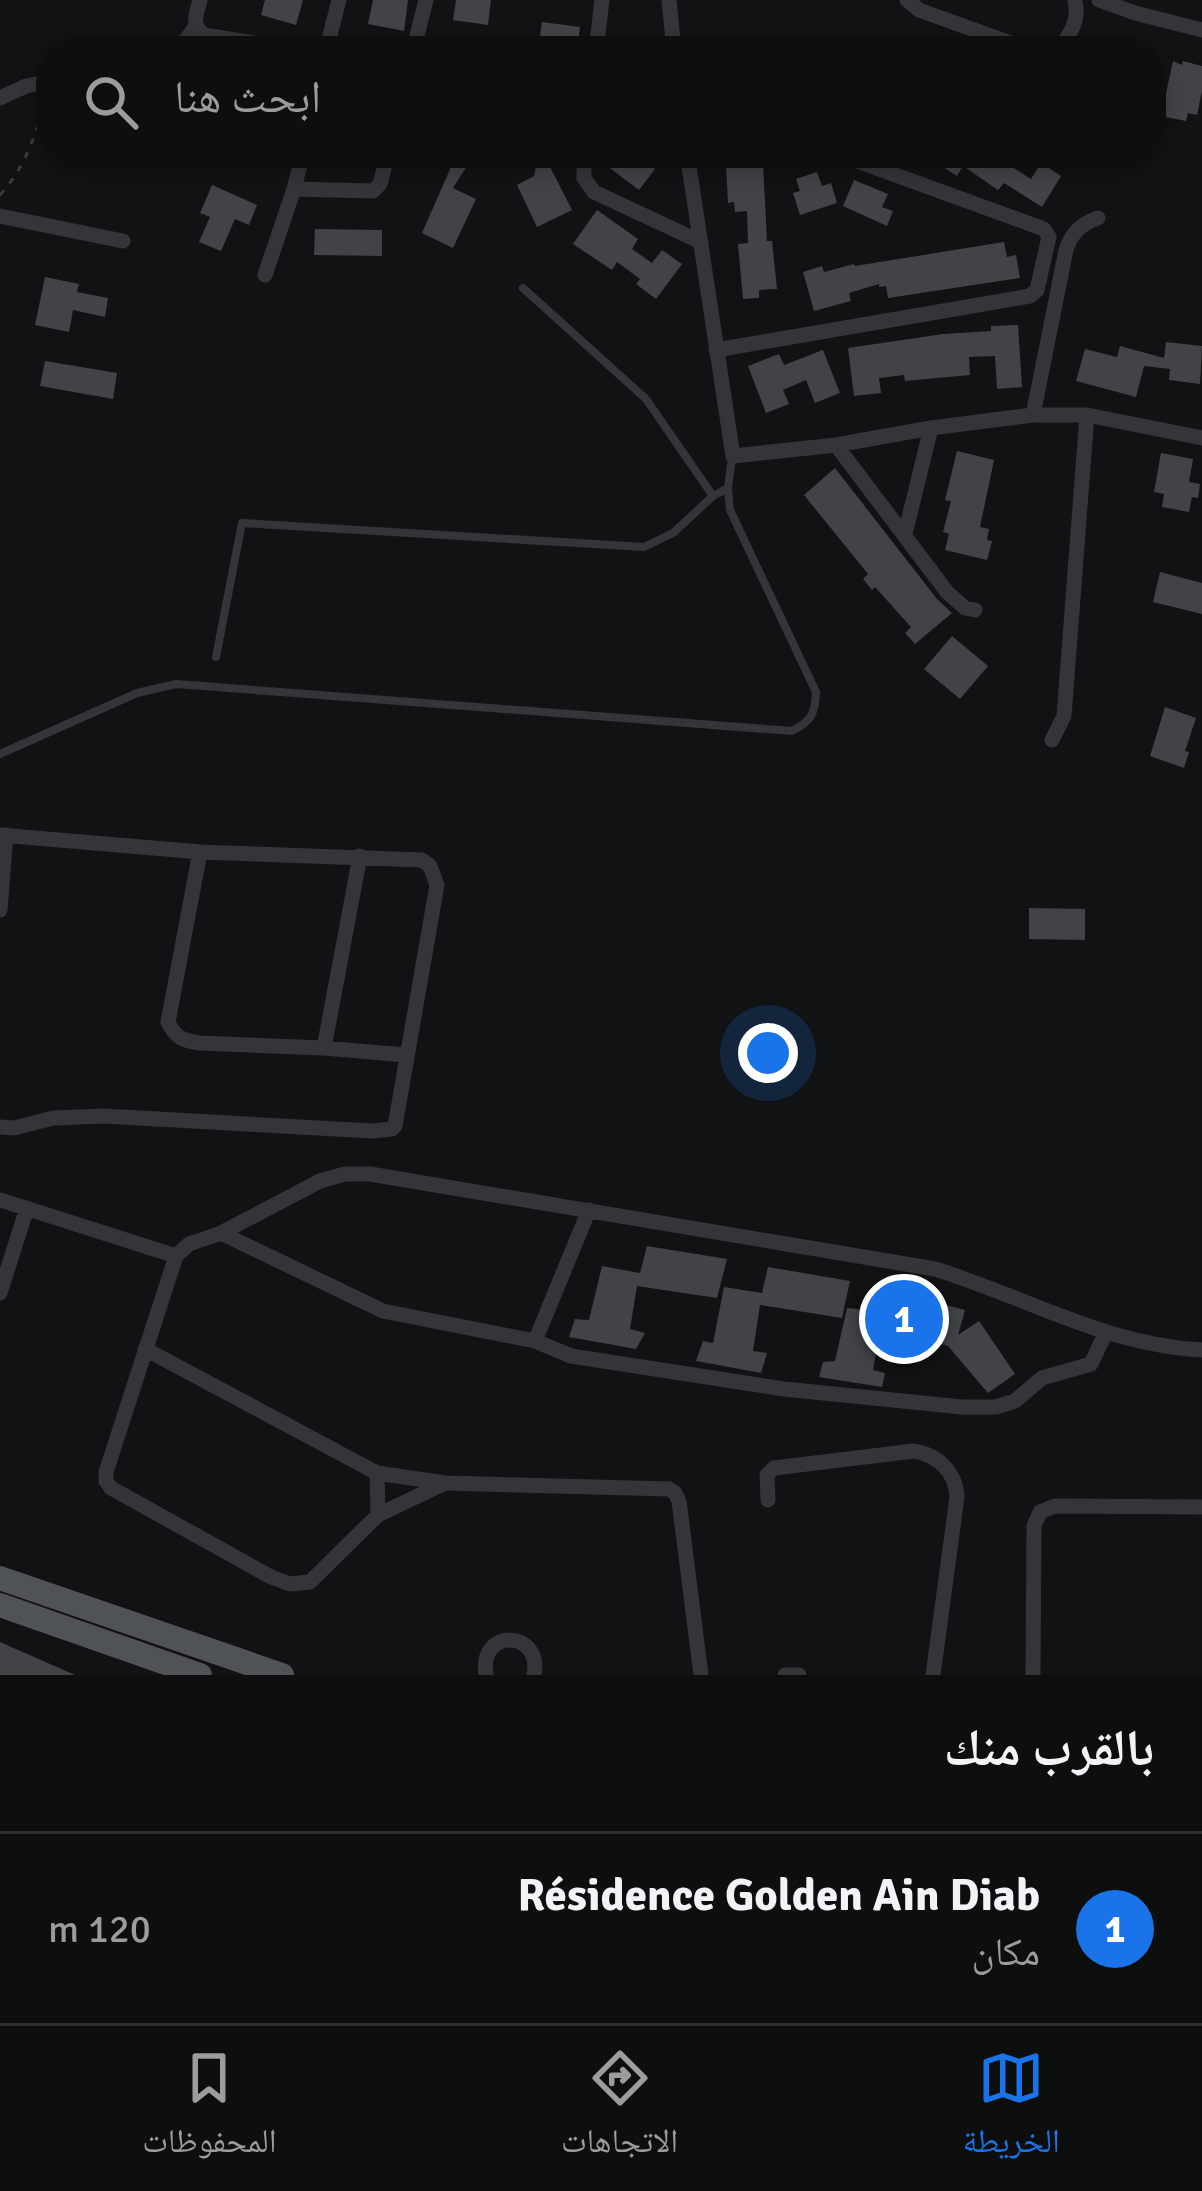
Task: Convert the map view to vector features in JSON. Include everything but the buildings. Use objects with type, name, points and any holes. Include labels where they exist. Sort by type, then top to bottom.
[{"type":"main road","points":[[0,1578],[282,1675]]},
{"type":"main road","points":[[0,1605],[200,1675]]},
{"type":"street","points":[[189,36],[196,26],[200,0]]},
{"type":"street","points":[[330,36],[339,0]]},
{"type":"street","points":[[417,36],[426,0]]},
{"type":"street","points":[[598,36],[602,0]]},
{"type":"street","points":[[667,0],[672,36]]},
{"type":"street","points":[[907,0],[920,10],[992,36]]},
{"type":"street","points":[[1099,0],[1202,30]]},
{"type":"street","points":[[1068,36],[1077,1]]},
{"type":"street","points":[[196,26],[207,36]]},
{"type":"street","points":[[0,98],[36,85]]},
{"type":"street","points":[[265,275],[299,168]]},
{"type":"street","points":[[294,189],[373,191],[384,168]]},
{"type":"street","points":[[584,168],[584,178],[594,192],[701,242]]},
{"type":"street","points":[[689,168],[733,456],[1033,415],[1087,415],[1202,438]]},
{"type":"street","points":[[716,350],[1030,296],[1037,290],[1049,237],[1044,229],[877,168]]},
{"type":"street","points":[[0,216],[123,241]]},
{"type":"street","points":[[1033,415],[1066,250],[1078,228],[1098,218]]},
{"type":"street","points":[[1052,740],[1064,716],[1087,415]]},
{"type":"street","points":[[905,534],[931,428]]},
{"type":"street","points":[[836,445],[947,592],[965,608],[975,610]]},
{"type":"street","points":[[0,910],[3,835],[200,852],[422,860],[435,875],[436,885],[395,1126],[386,1132],[103,1116],[0,1127]]},
{"type":"street","points":[[200,852],[168,1022],[174,1034],[200,1043],[406,1055]]},
{"type":"street","points":[[324,1048],[360,856]]},
{"type":"street","points":[[446,1484],[378,1515],[316,1578],[290,1585],[116,1491],[106,1480],[106,1472],[176,1256],[188,1244],[221,1233],[320,1181],[370,1174],[935,1269],[1105,1334],[1161,1347],[1202,1350]]},
{"type":"street","points":[[0,1200],[176,1256]]},
{"type":"street","points":[[0,1293],[27,1208]]},
{"type":"street","points":[[535,1341],[589,1210]]},
{"type":"street","points":[[221,1233],[382,1311],[535,1341],[571,1356],[784,1389],[982,1408],[1015,1401],[1042,1378],[1087,1367],[1095,1360],[1105,1334]]},
{"type":"street","points":[[145,1349],[377,1473],[446,1484],[660,1488],[675,1493],[701,1675]]},
{"type":"street","points":[[768,1500],[767,1474],[774,1468],[914,1451],[945,1466],[957,1497],[933,1675]]},
{"type":"street","points":[[377,1473],[378,1515]]},
{"type":"street","points":[[1033,1675],[1034,1526],[1040,1512],[1065,1506],[1202,1507]]},
{"type":"street","points":[[486,1675],[484,1662],[492,1647],[516,1640],[530,1649],[534,1675]]},
{"type":"street","points":[[785,1675],[799,1675]]},
{"type":"lane","points":[[523,288],[646,399],[713,496]]},
{"type":"lane","points":[[0,754],[137,693],[176,684],[791,730],[809,722],[816,692],[730,510],[733,456]]},
{"type":"lane","points":[[215,657],[242,523],[644,547],[674,533],[728,488]]},
{"type":"path","points":[[0,195],[26,160],[36,130]]},
{"type":"place","name":"Résidence Golden Ain Diab","points":[[904,1319]]}]
